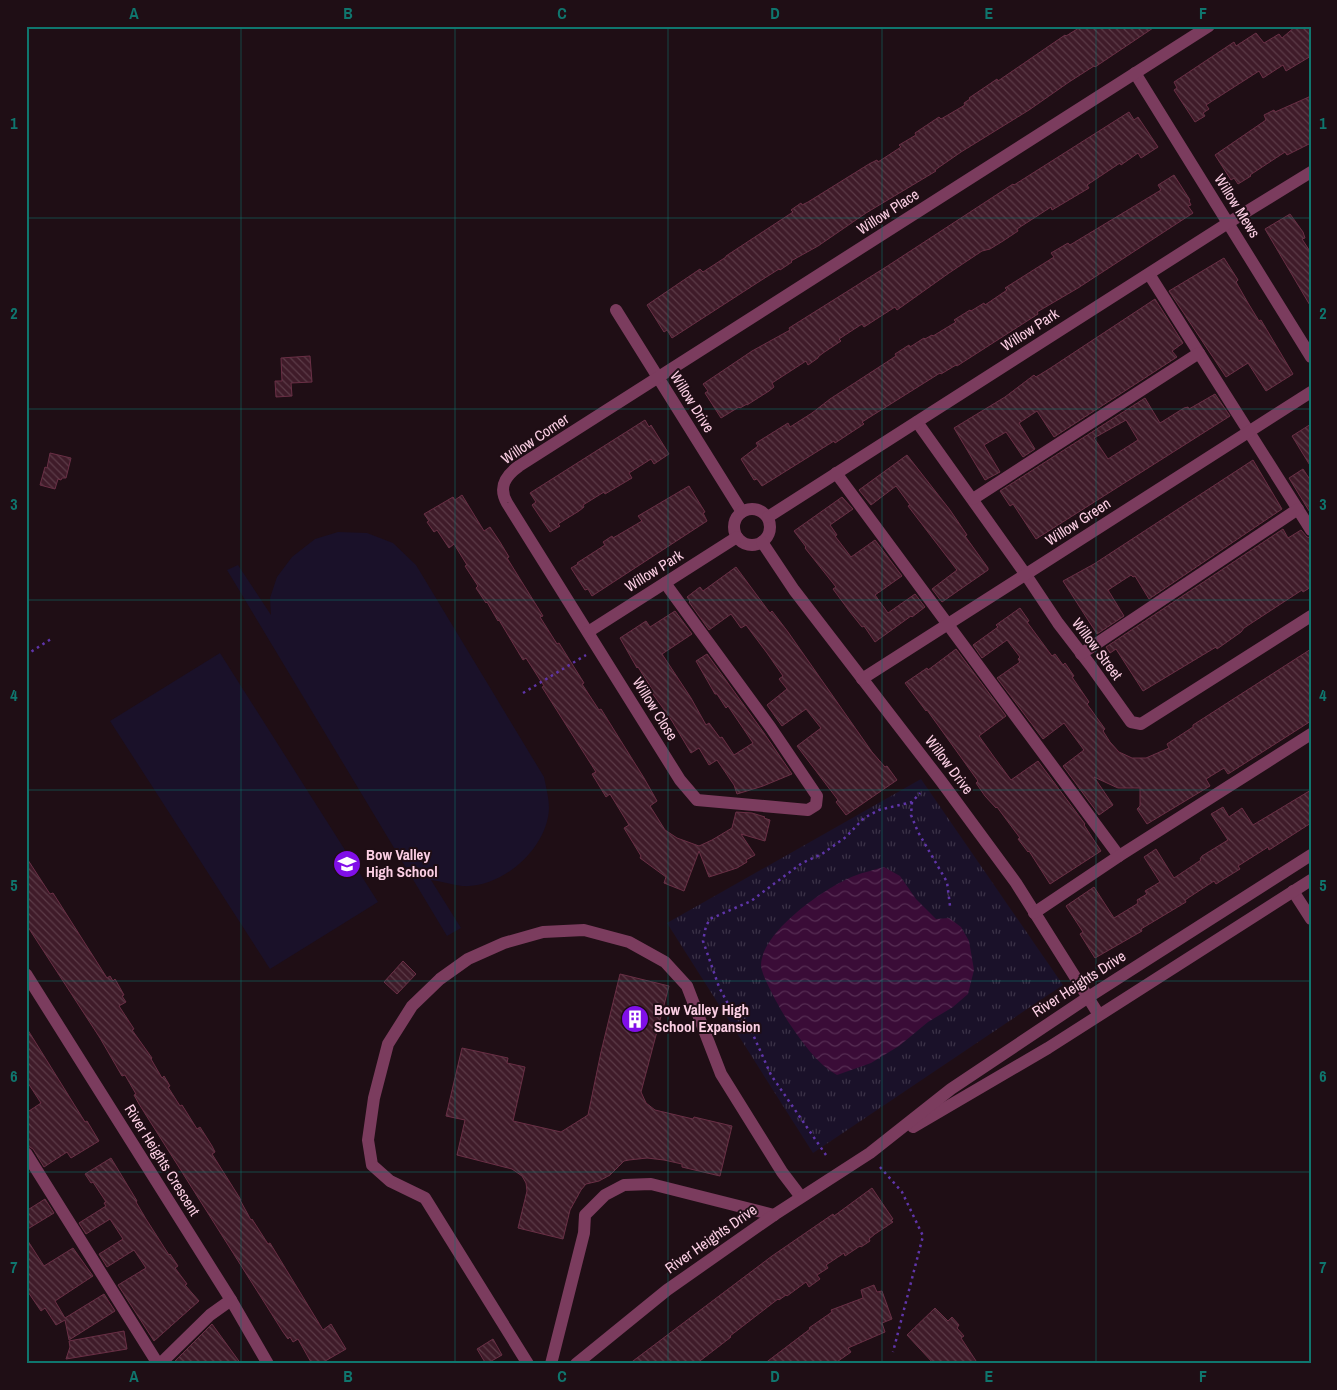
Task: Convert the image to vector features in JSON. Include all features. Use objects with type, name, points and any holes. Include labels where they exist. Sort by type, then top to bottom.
[{"type":"street","name":"Willow Place","points":[[658,379],[1209,26]]},
{"type":"street","name":"Willow Mews","points":[[1135,73],[1311,357]]},
{"type":"street","name":"Willow Park","points":[[768,517],[1228,222],[1310,174]]},
{"type":"street","points":[[1149,274],[1311,530]]},
{"type":"street","name":"Willow Drive","points":[[616,310],[742,512]]},
{"type":"street","points":[[973,499],[1199,353]]},
{"type":"street","name":"Willow Corner","points":[[588,632],[507,504],[504,497],[503,484],[507,477],[519,466],[658,379]]},
{"type":"street","name":"Willow Green","points":[[862,679],[1311,392]]},
{"type":"street","name":"Willow Street","points":[[917,422],[1026,574],[1058,623],[1132,722],[1140,724],[1311,616]]},
{"type":"street","points":[[836,473],[1119,856]]},
{"type":"street","points":[[756,509],[762,511],[768,517],[771,527],[770,533],[762,542],[757,545],[746,544],[737,537],[734,526],[735,520],[742,512],[756,509]]},
{"type":"street","points":[[1081,654],[1298,509]]},
{"type":"street","name":"Willow Park","points":[[588,632],[737,537]]},
{"type":"street","name":"Willow Drive","points":[[762,542],[794,590],[941,781],[1016,884],[1099,1015]]},
{"type":"street","name":"Willow Close","points":[[588,632],[680,780],[697,800],[808,810],[816,805],[817,796],[771,728],[665,583]]},
{"type":"street","points":[[1034,913],[1119,856],[1311,734]]},
{"type":"street","name":"River Heights Drive","points":[[872,1151],[951,1089],[1087,998],[1311,855]]},
{"type":"street","name":"River Heights Drive","points":[[576,1364],[667,1290],[801,1197],[872,1151],[1031,1058],[1311,880]]},
{"type":"street","points":[[1293,891],[1311,919]]},
{"type":"street","points":[[528,1364],[425,1198],[390,1181],[372,1165],[368,1140],[374,1098],[388,1044],[412,1006],[440,979],[468,959],[504,942],[543,932],[584,930],[629,942],[665,962],[687,986],[721,1074],[782,1172],[801,1197]]},
{"type":"street","name":"River Heights Crescent","points":[[26,974],[231,1300],[267,1359],[268,1364]]},
{"type":"street","points":[[26,1153],[159,1364],[210,1315],[231,1300]]},
{"type":"street","points":[[551,1364],[584,1233],[585,1215],[605,1195],[624,1184],[651,1184],[774,1215]]},
{"type":"path","points":[[26,655],[52,639]]},
{"type":"path","points":[[523,693],[587,654]]},
{"type":"path","points":[[826,1155],[771,1075],[752,1030],[727,1002],[719,987],[703,941],[706,926],[710,919],[751,901],[802,863],[822,854],[846,838],[864,818],[879,810],[912,802],[920,793]]},
{"type":"path","points":[[912,802],[911,814],[918,832],[947,882],[950,906]]},
{"type":"path","points":[[880,1167],[906,1198],[923,1236],[893,1352]]},
{"type":"green space","points":[[338,532],[367,533],[393,543],[416,565],[544,777],[549,804],[547,823],[532,851],[520,863],[492,881],[477,885],[462,886],[431,880],[461,928],[447,936],[227,570],[238,565],[271,615],[270,598],[277,577],[292,557],[315,539]]},
{"type":"green space","points":[[220,653],[378,902],[270,969],[110,721]]},
{"type":"green space","points":[[921,779],[1063,985],[813,1153],[667,923]]},
{"type":"water","points":[[884,867],[900,876],[916,899],[936,919],[949,918],[961,927],[969,941],[974,970],[968,994],[953,1007],[928,1022],[899,1046],[871,1063],[837,1075],[816,1059],[789,1023],[768,985],[761,965],[764,952],[772,938],[797,912],[842,882]]},
{"type":"building","points":[[1082,26],[1156,26],[1029,110],[961,152],[936,171],[866,213],[818,246],[791,261],[780,270],[672,338],[667,330],[664,332],[647,305],[700,269],[703,272],[726,257],[793,212],[791,210],[801,203],[802,205],[808,202],[869,164],[877,160],[878,162],[901,147],[899,145],[916,135],[915,133],[939,117],[941,119],[965,105],[964,103],[969,98],[997,79],[998,81],[1065,35]]},
{"type":"building","points":[[1296,26],[1311,26],[1311,56],[1286,71],[1283,65],[1263,78],[1259,71],[1206,105],[1209,109],[1203,113],[1205,116],[1195,122],[1174,90],[1177,88],[1174,82],[1234,42],[1236,46],[1256,33],[1264,43],[1279,34],[1282,38]]},
{"type":"building","points":[[1311,96],[1311,143],[1287,155],[1285,152],[1238,184],[1234,178],[1231,180],[1215,155],[1266,120],[1264,115]]},
{"type":"building","points":[[1129,112],[1134,120],[1138,117],[1158,147],[1141,158],[1138,153],[1121,165],[1120,163],[1087,185],[1089,188],[1052,210],[1051,207],[1017,229],[1018,231],[1003,241],[990,249],[982,251],[949,273],[897,310],[895,307],[864,327],[862,324],[839,339],[841,341],[808,365],[806,361],[772,383],[774,387],[769,391],[721,418],[705,393],[708,391],[703,384],[752,351],[790,330],[789,328],[1013,184]]},
{"type":"building","points":[[1174,175],[1190,200],[1191,205],[1188,206],[1193,213],[1078,288],[1037,312],[1038,314],[957,366],[940,373],[862,422],[864,424],[835,443],[834,441],[762,486],[757,479],[754,480],[741,459],[758,446],[756,443],[788,423],[790,427],[812,413],[896,356],[895,354],[909,345],[910,347],[924,338],[933,336],[956,322],[954,320],[970,310],[984,303],[985,305],[1007,290],[1005,288],[1054,257],[1051,253],[1068,243],[1070,245],[1161,190],[1158,185]]},
{"type":"building","points":[[1290,214],[1303,232],[1305,238],[1302,239],[1311,253],[1311,307],[1265,229]]},
{"type":"building","points":[[1224,258],[1238,280],[1236,282],[1248,303],[1259,321],[1261,320],[1293,374],[1266,391],[1248,363],[1226,377],[1169,291]]},
{"type":"building","points":[[1155,299],[1183,343],[1172,351],[1177,357],[1054,437],[1037,411],[1019,423],[1035,449],[1023,457],[1006,432],[984,445],[1000,472],[985,480],[954,428],[1005,397],[1034,375],[1036,377],[1049,369]]},
{"type":"building","points":[[310,356],[312,382],[291,383],[292,396],[276,397],[275,381],[282,381],[281,358]]},
{"type":"building","points":[[1215,394],[1230,416],[1036,539],[1013,504],[1010,506],[1000,491],[1145,398],[1160,423],[1184,408],[1188,407],[1189,409]],"holes":[[[1126,420],[1138,440],[1108,459],[1094,438]]]},
{"type":"building","points":[[645,420],[649,427],[651,425],[669,454],[654,464],[651,459],[629,473],[632,478],[583,505],[584,507],[558,524],[560,526],[550,532],[532,505],[536,502],[530,493]]},
{"type":"building","points":[[1311,424],[1311,467],[1292,436]]},
{"type":"building","points":[[50,453],[71,458],[66,478],[58,479],[55,489],[40,485],[45,467],[47,468]]},
{"type":"building","points":[[907,455],[950,510],[967,535],[965,536],[988,568],[988,570],[942,602],[932,589],[957,570],[908,506],[910,505],[896,486],[871,505],[859,490]]},
{"type":"building","points":[[1253,460],[1282,509],[1149,599],[1135,576],[1131,575],[1108,590],[1124,616],[1097,634],[1063,581],[1094,564]]},
{"type":"building","points":[[1303,469],[1311,481],[1311,514],[1289,478]]},
{"type":"building","points":[[689,486],[705,512],[703,513],[707,521],[592,596],[588,589],[585,590],[571,568],[605,545],[603,542],[612,536],[613,538],[642,521],[638,516]]},
{"type":"building","points":[[462,495],[484,531],[490,527],[500,542],[509,557],[507,558],[543,616],[540,617],[557,644],[559,643],[584,683],[582,684],[599,710],[601,709],[644,778],[657,801],[650,806],[665,830],[677,838],[699,846],[732,828],[736,812],[752,813],[765,817],[770,820],[765,841],[741,834],[755,855],[746,860],[747,862],[737,868],[709,877],[699,851],[684,891],[664,883],[666,877],[640,858],[641,856],[624,828],[629,825],[610,794],[606,797],[592,774],[596,772],[542,687],[544,686],[526,658],[523,660],[499,620],[476,588],[478,586],[454,544],[449,548],[437,530],[434,532],[427,522],[429,521],[424,514],[453,497],[455,500]]},
{"type":"building","points":[[842,497],[853,509],[830,525],[837,535],[835,536],[851,557],[875,540],[902,576],[875,595],[888,613],[915,594],[925,607],[875,642],[833,589],[836,587],[794,531]]},
{"type":"building","points":[[1283,529],[1288,538],[1301,530],[1307,537],[1311,538],[1311,587],[1303,592],[1302,590],[1244,628],[1217,649],[1216,647],[1143,691],[1116,649],[1110,653],[1106,647]]},
{"type":"building","points":[[736,567],[770,613],[772,611],[788,632],[872,752],[885,767],[887,766],[897,780],[846,815],[836,802],[838,800],[797,746],[821,728],[806,709],[782,726],[767,705],[787,689],[779,679],[783,676],[767,653],[746,625],[741,628],[731,614],[709,630],[689,602],[687,597],[700,587],[703,591]]},
{"type":"building","points":[[1020,608],[1029,621],[1027,622],[1052,656],[1055,654],[1063,665],[1065,663],[1074,676],[1072,677],[1089,702],[1087,704],[1105,729],[1103,731],[1110,742],[1119,752],[1132,758],[1146,758],[1169,748],[1167,744],[1193,727],[1193,725],[1311,649],[1311,721],[1228,774],[1224,768],[1206,779],[1210,786],[1147,824],[1137,809],[1140,806],[1140,788],[1118,788],[1094,777],[1113,805],[1099,815],[1063,766],[1084,750],[1064,723],[1043,739],[997,678],[1020,662],[1018,659],[1020,657],[1007,640],[982,658],[973,645]]},
{"type":"building","points":[[675,611],[692,634],[662,654],[706,725],[709,723],[720,738],[722,737],[734,755],[753,743],[728,706],[726,708],[717,694],[715,694],[696,661],[707,654],[792,774],[737,794],[734,785],[717,760],[709,765],[699,748],[691,753],[672,721],[650,690],[652,689],[637,668],[620,638],[646,621],[650,627]]},
{"type":"building","points":[[956,649],[1006,716],[979,736],[994,757],[1011,780],[1038,761],[1085,824],[1101,851],[1050,884],[1029,851],[1018,839],[1020,838],[997,807],[985,796],[976,783],[978,781],[927,710],[905,683],[927,668],[928,670]]},
{"type":"building","points":[[1311,790],[1311,823],[1269,850],[1268,847],[1238,866],[1240,869],[1216,884],[1214,881],[1185,900],[1186,902],[1141,929],[1142,931],[1095,958],[1080,934],[1083,932],[1066,906],[1094,887],[1114,918],[1137,904],[1137,900],[1147,894],[1145,891],[1160,882],[1144,857],[1156,849],[1174,878],[1201,860],[1202,856],[1228,840],[1211,814],[1223,807],[1229,817],[1242,808],[1253,825]]},
{"type":"building","points":[[26,857],[50,894],[53,893],[107,978],[110,976],[113,981],[115,979],[126,1002],[119,1006],[134,1029],[132,1030],[152,1058],[162,1078],[164,1076],[170,1086],[168,1087],[180,1106],[182,1105],[197,1129],[200,1127],[212,1146],[215,1152],[212,1154],[241,1200],[251,1220],[268,1244],[270,1243],[323,1330],[331,1324],[346,1349],[320,1364],[312,1364],[298,1339],[293,1342],[283,1332],[139,1104],[134,1095],[136,1094],[125,1075],[122,1076],[100,1038],[26,924]]},
{"type":"building","points":[[403,961],[416,974],[397,994],[384,982]]},
{"type":"building","points":[[620,974],[669,986],[641,1092],[646,1103],[655,1110],[732,1126],[720,1176],[682,1167],[682,1164],[664,1160],[647,1158],[624,1161],[610,1175],[599,1181],[586,1184],[581,1190],[570,1210],[563,1239],[518,1228],[527,1191],[526,1183],[522,1176],[512,1169],[457,1155],[465,1120],[446,1116],[462,1048],[508,1058],[507,1063],[525,1067],[513,1121],[561,1132],[588,1115]]},
{"type":"building","points":[[26,1027],[85,1122],[87,1121],[99,1141],[71,1158],[67,1152],[44,1167],[33,1149],[26,1145],[26,1113],[41,1103],[26,1080]]},
{"type":"building","points":[[111,1158],[146,1219],[178,1266],[175,1268],[187,1284],[185,1285],[199,1301],[154,1341],[118,1285],[146,1268],[134,1250],[107,1267],[99,1254],[123,1239],[110,1219],[86,1234],[79,1223],[106,1206],[104,1203],[106,1202],[93,1182],[91,1183],[85,1174]]},
{"type":"building","points":[[872,1188],[893,1219],[891,1220],[893,1222],[875,1234],[869,1239],[870,1241],[861,1247],[845,1256],[844,1253],[826,1265],[828,1268],[817,1275],[820,1279],[809,1287],[806,1282],[787,1296],[778,1299],[696,1364],[629,1364],[772,1256],[833,1214],[834,1216]]},
{"type":"building","points":[[45,1199],[54,1213],[26,1230],[26,1211]]},
{"type":"building","points":[[26,1238],[44,1266],[73,1248],[93,1276],[55,1301],[65,1318],[104,1294],[115,1311],[69,1340],[65,1320],[56,1325],[45,1308],[41,1311],[26,1289]]},
{"type":"building","points":[[874,1285],[877,1292],[882,1291],[892,1319],[882,1323],[885,1332],[848,1348],[851,1352],[834,1364],[764,1364],[832,1312],[831,1310],[863,1298],[861,1290]]},
{"type":"building","points":[[935,1308],[948,1321],[952,1317],[959,1325],[957,1328],[964,1336],[961,1338],[978,1364],[934,1364],[907,1335]]},
{"type":"building","points":[[212,1324],[241,1364],[172,1364]]},
{"type":"building","points":[[124,1331],[127,1349],[66,1359],[70,1347],[69,1341]]},
{"type":"building","points":[[493,1339],[502,1355],[486,1364],[477,1349]]},
{"type":"place","name":"Bow Valley High School","points":[[347,864]]},
{"type":"place","name":"Bow Valley High School Expansion","points":[[635,1019]]}]
